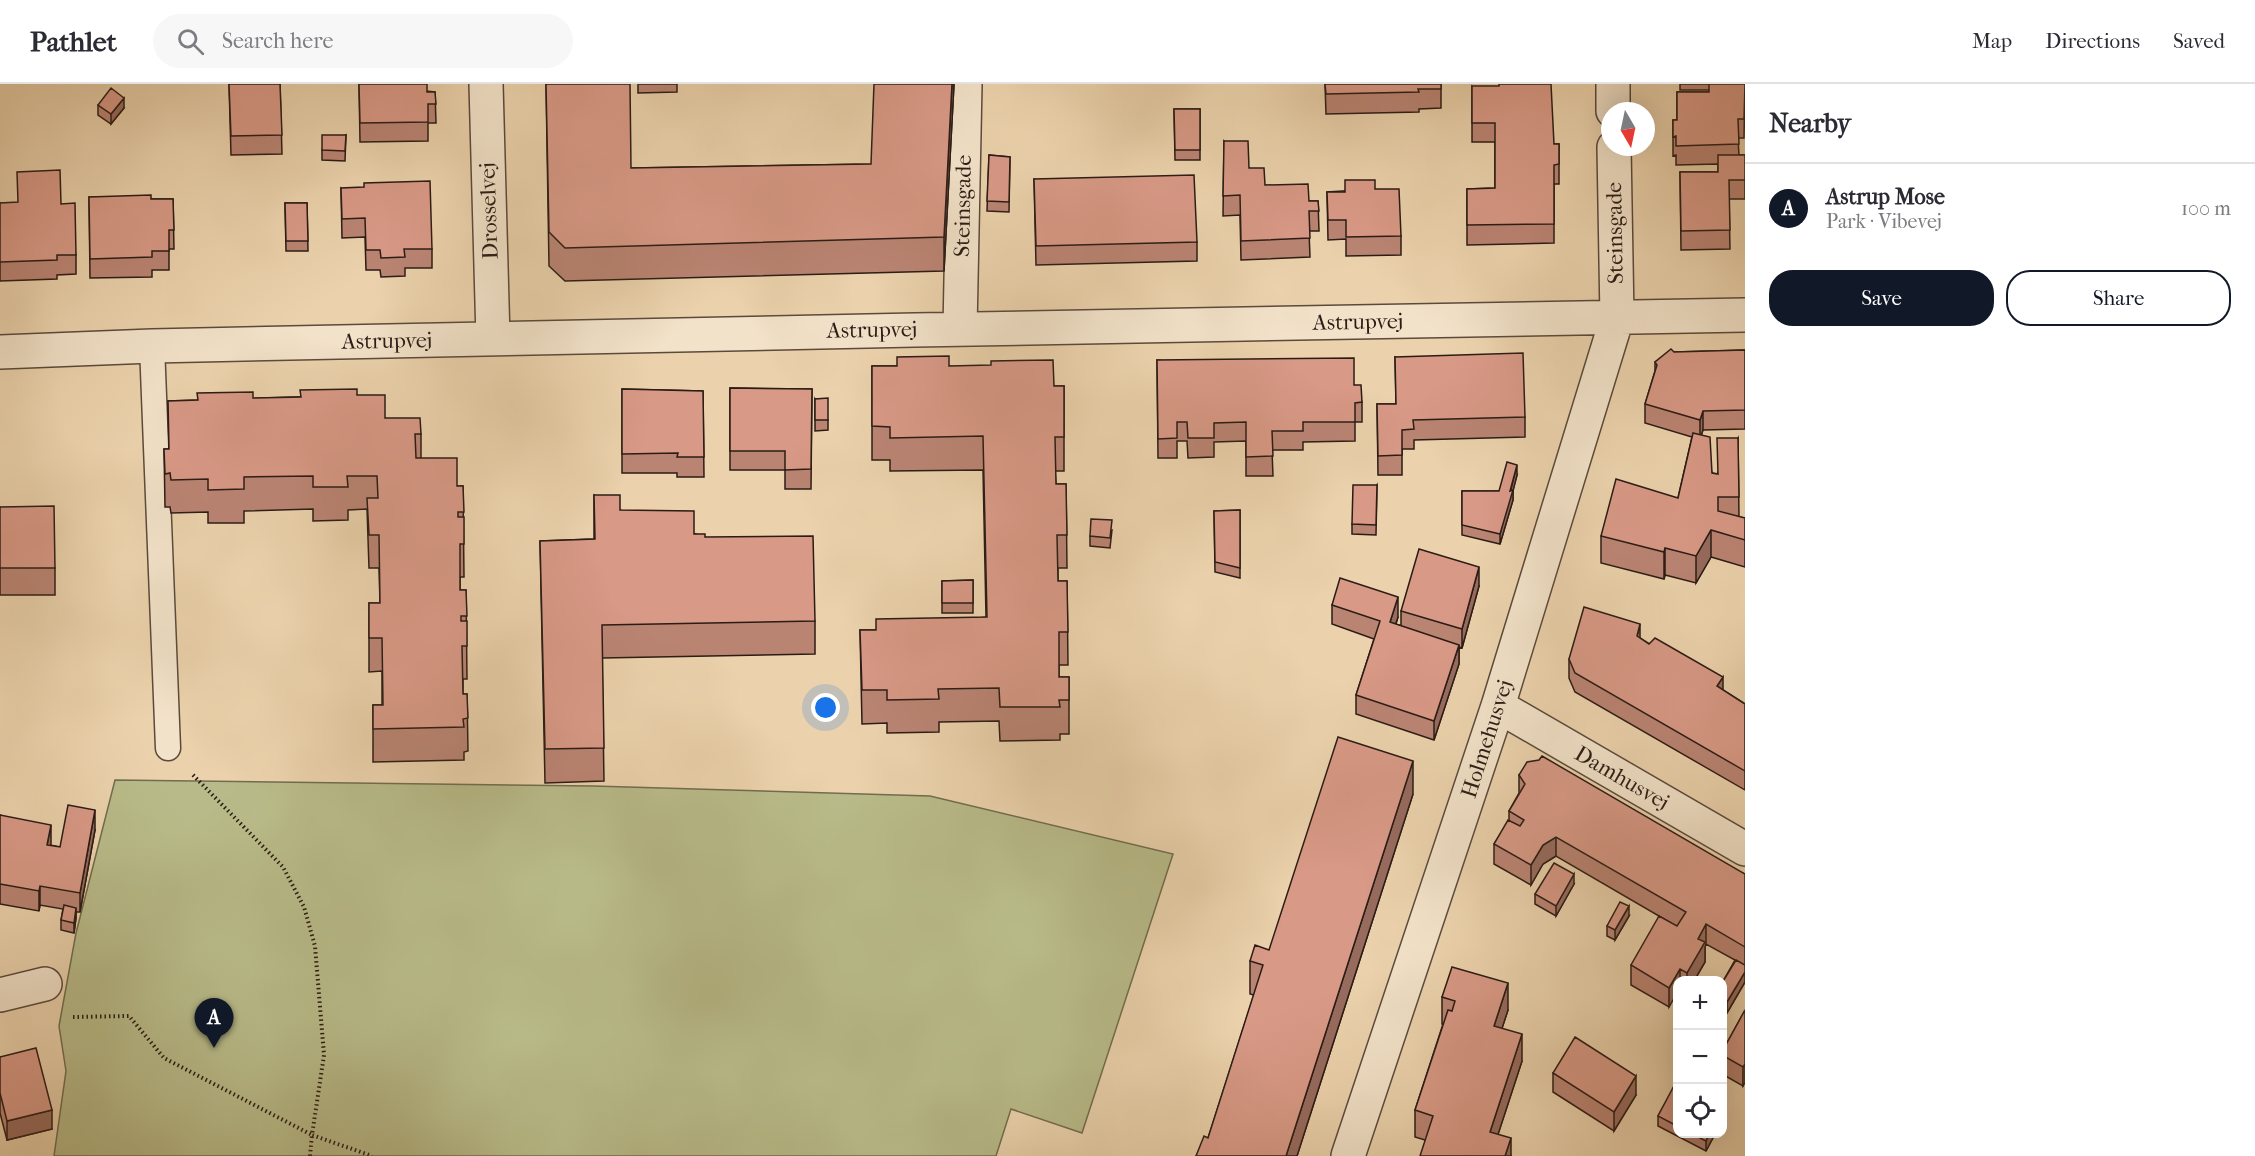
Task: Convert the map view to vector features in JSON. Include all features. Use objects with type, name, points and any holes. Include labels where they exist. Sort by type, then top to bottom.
[{"type":"street","name":"Drosselvej","points":[[486,84],[493,339]]},
{"type":"street","name":"Steinsgade","points":[[960,329],[965,84]]},
{"type":"street","points":[[1612,84],[1613,102]]},
{"type":"street","name":"Steinsgade","points":[[1614,156],[1617,318]]},
{"type":"street","name":"Astrupvej","points":[[0,352],[152,346],[1745,315]]},
{"type":"street","name":"Holmehusvej","points":[[1348,1156],[1498,706],[1617,318]]},
{"type":"street","name":"Damhusvej","points":[[1498,706],[1745,849]]},
{"type":"street","points":[[0,995],[45,984]]},
{"type":"lane","points":[[152,346],[168,748]]},
{"type":"path","points":[[168,748],[284,867],[304,907],[315,946],[324,1055],[310,1156]]},
{"type":"path","points":[[66,1017],[129,1016],[164,1058],[312,1135],[372,1156]]},
{"type":"green space","points":[[115,780],[593,786],[930,796],[1173,854],[1082,1133],[1011,1109],[996,1156],[54,1156],[66,1071],[59,1026],[76,933]]},
{"type":"building","points":[[229,84],[280,84],[282,135],[231,136]]},
{"type":"building","points":[[359,84],[427,84],[427,92],[435,92],[436,104],[428,104],[428,122],[360,123]]},
{"type":"building","points":[[546,84],[630,84],[631,168],[871,164],[874,84],[952,84],[944,237],[565,248],[549,232]]},
{"type":"building","points":[[1325,84],[1441,84],[1441,89],[1418,89],[1419,92],[1326,94]]},
{"type":"building","points":[[1499,84],[1551,84],[1554,144],[1559,144],[1559,164],[1554,165],[1554,224],[1467,225],[1467,189],[1495,188],[1495,123],[1472,123],[1472,86],[1499,86]]},
{"type":"building","points":[[1709,84],[1745,84],[1744,119],[1738,119],[1739,144],[1676,146],[1676,136],[1673,137],[1673,120],[1677,120],[1677,92],[1709,92]]},
{"type":"building","points":[[111,88],[124,98],[111,114],[98,105]]},
{"type":"building","points":[[1174,109],[1200,109],[1200,150],[1175,150]]},
{"type":"building","points":[[322,135],[346,135],[345,151],[322,150]]},
{"type":"building","points":[[1224,141],[1248,141],[1249,168],[1264,168],[1265,185],[1308,184],[1309,201],[1318,201],[1319,211],[1309,211],[1310,238],[1241,241],[1240,195],[1223,196]]},
{"type":"building","points":[[989,155],[1010,157],[1009,202],[987,201]]},
{"type":"building","points":[[1718,155],[1745,155],[1745,180],[1729,180],[1730,230],[1681,231],[1680,172],[1718,172]]},
{"type":"building","points":[[60,170],[61,204],[75,203],[76,255],[57,255],[57,260],[0,262],[0,203],[18,202],[17,172]]},
{"type":"building","points":[[1194,175],[1197,242],[1036,246],[1034,179]]},
{"type":"building","points":[[1345,180],[1375,180],[1375,189],[1399,189],[1401,236],[1346,237],[1346,220],[1328,220],[1327,192],[1345,192]]},
{"type":"building","points":[[430,181],[432,249],[404,249],[405,257],[381,258],[380,250],[366,250],[365,218],[342,219],[341,188],[364,187],[364,183]]},
{"type":"building","points":[[151,195],[151,199],[173,199],[174,230],[169,230],[169,251],[152,251],[152,257],[90,259],[89,197]]},
{"type":"building","points":[[285,203],[307,203],[308,241],[286,241]]},
{"type":"building","points":[[1671,349],[1674,352],[1745,350],[1745,410],[1703,411],[1700,420],[1645,404],[1657,365],[1655,362]]},
{"type":"building","points":[[1523,353],[1525,417],[1413,420],[1414,429],[1402,430],[1402,455],[1378,456],[1377,404],[1396,404],[1395,357]]},
{"type":"building","points":[[949,356],[949,366],[991,365],[991,361],[1053,360],[1054,386],[1064,386],[1064,437],[1055,437],[1056,484],[1066,484],[1067,535],[1057,535],[1058,581],[1067,581],[1068,632],[1059,632],[1059,677],[1069,677],[1069,700],[1059,700],[1060,707],[1000,707],[999,688],[938,689],[939,699],[887,700],[887,690],[862,690],[860,630],[876,630],[876,619],[987,617],[983,436],[890,438],[890,427],[872,426],[872,366],[897,366],[897,357]]},
{"type":"building","points":[[1354,358],[1354,385],[1361,385],[1362,402],[1355,403],[1355,422],[1303,422],[1303,431],[1272,431],[1273,456],[1246,457],[1246,422],[1214,423],[1214,438],[1188,438],[1187,422],[1177,422],[1177,438],[1158,439],[1157,360]]},
{"type":"building","points":[[730,388],[812,389],[811,469],[785,470],[785,451],[730,451]]},
{"type":"building","points":[[357,389],[357,395],[385,395],[385,418],[420,418],[421,434],[415,434],[416,458],[457,458],[457,486],[463,486],[464,512],[458,512],[458,517],[464,517],[464,544],[460,544],[460,590],[466,590],[467,616],[461,616],[461,621],[467,621],[467,646],[462,646],[463,694],[467,694],[468,718],[463,719],[464,727],[373,729],[373,705],[383,705],[382,638],[369,638],[369,603],[380,603],[379,535],[369,535],[367,498],[378,498],[377,476],[347,476],[348,487],[313,487],[313,476],[244,477],[244,489],[208,490],[208,479],[171,480],[170,473],[165,474],[164,449],[169,449],[168,401],[198,400],[197,393],[253,392],[253,398],[301,397],[300,390]]},
{"type":"building","points":[[622,389],[703,391],[704,457],[677,457],[678,453],[622,454]]},
{"type":"building","points":[[828,398],[828,420],[815,420],[815,399]]},
{"type":"building","points":[[1693,433],[1710,437],[1712,473],[1718,474],[1717,438],[1738,438],[1739,497],[1718,497],[1718,511],[1745,518],[1745,540],[1711,530],[1696,556],[1665,548],[1664,552],[1601,536],[1616,479],[1678,498]]},
{"type":"building","points":[[1507,462],[1517,465],[1510,491],[1513,490],[1500,534],[1462,525],[1462,491],[1499,491]]},
{"type":"building","points":[[1353,485],[1377,485],[1376,525],[1352,524]]},
{"type":"building","points":[[594,495],[620,495],[620,510],[694,511],[694,534],[705,534],[705,537],[813,536],[815,621],[602,625],[604,748],[545,749],[540,541],[595,539]]},
{"type":"building","points":[[54,506],[55,568],[0,568],[0,507]]},
{"type":"building","points":[[1240,510],[1240,568],[1215,562],[1214,511]]},
{"type":"building","points":[[1091,519],[1112,520],[1110,538],[1090,536]]},
{"type":"building","points":[[1419,549],[1479,567],[1462,629],[1401,611]]},
{"type":"building","points":[[1340,578],[1398,597],[1390,622],[1459,645],[1434,721],[1356,695],[1380,621],[1332,605]]},
{"type":"building","points":[[973,580],[973,603],[942,603],[942,581]]},
{"type":"building","points":[[1584,607],[1640,624],[1637,636],[1649,644],[1655,638],[1723,677],[1717,686],[1745,704],[1745,771],[1575,673],[1569,659]]},
{"type":"building","points":[[1338,737],[1413,761],[1286,1156],[1196,1156],[1204,1136],[1208,1138],[1263,965],[1250,961],[1255,945],[1269,950]]},
{"type":"building","points":[[1542,756],[1745,874],[1745,947],[1706,924],[1698,939],[1705,942],[1687,973],[1680,969],[1676,976],[1673,976],[1669,988],[1631,965],[1659,916],[1677,926],[1686,912],[1556,837],[1543,845],[1531,865],[1494,844],[1508,820],[1520,826],[1524,820],[1509,811],[1525,784],[1519,775],[1527,762],[1539,760]]},
{"type":"building","points":[[68,805],[95,810],[80,893],[40,886],[39,891],[0,884],[0,815],[51,825],[47,845],[60,847]]},
{"type":"building","points":[[1554,863],[1574,874],[1556,906],[1535,894]]},
{"type":"building","points":[[1620,902],[1629,906],[1615,930],[1607,926]]},
{"type":"building","points":[[64,905],[76,908],[74,923],[61,920]]},
{"type":"building","points":[[1736,960],[1745,965],[1745,972],[1727,1002],[1727,976]]},
{"type":"building","points":[[1452,967],[1508,983],[1494,1026],[1522,1034],[1490,1132],[1511,1138],[1505,1156],[1420,1156],[1433,1116],[1415,1110],[1448,1010],[1452,1011],[1455,1001],[1442,997]]},
{"type":"building","points":[[1745,1010],[1745,1064],[1743,1067],[1727,1058],[1727,1043]]},
{"type":"building","points":[[1575,1037],[1636,1076],[1614,1112],[1553,1073]]},
{"type":"building","points":[[36,1048],[52,1110],[7,1121],[0,1093],[0,1057]]},
{"type":"building","points":[[1673,1088],[1673,1124],[1658,1116]]},
{"type":"place","name":"Astrup Mose","points":[[214,1048]]}]
